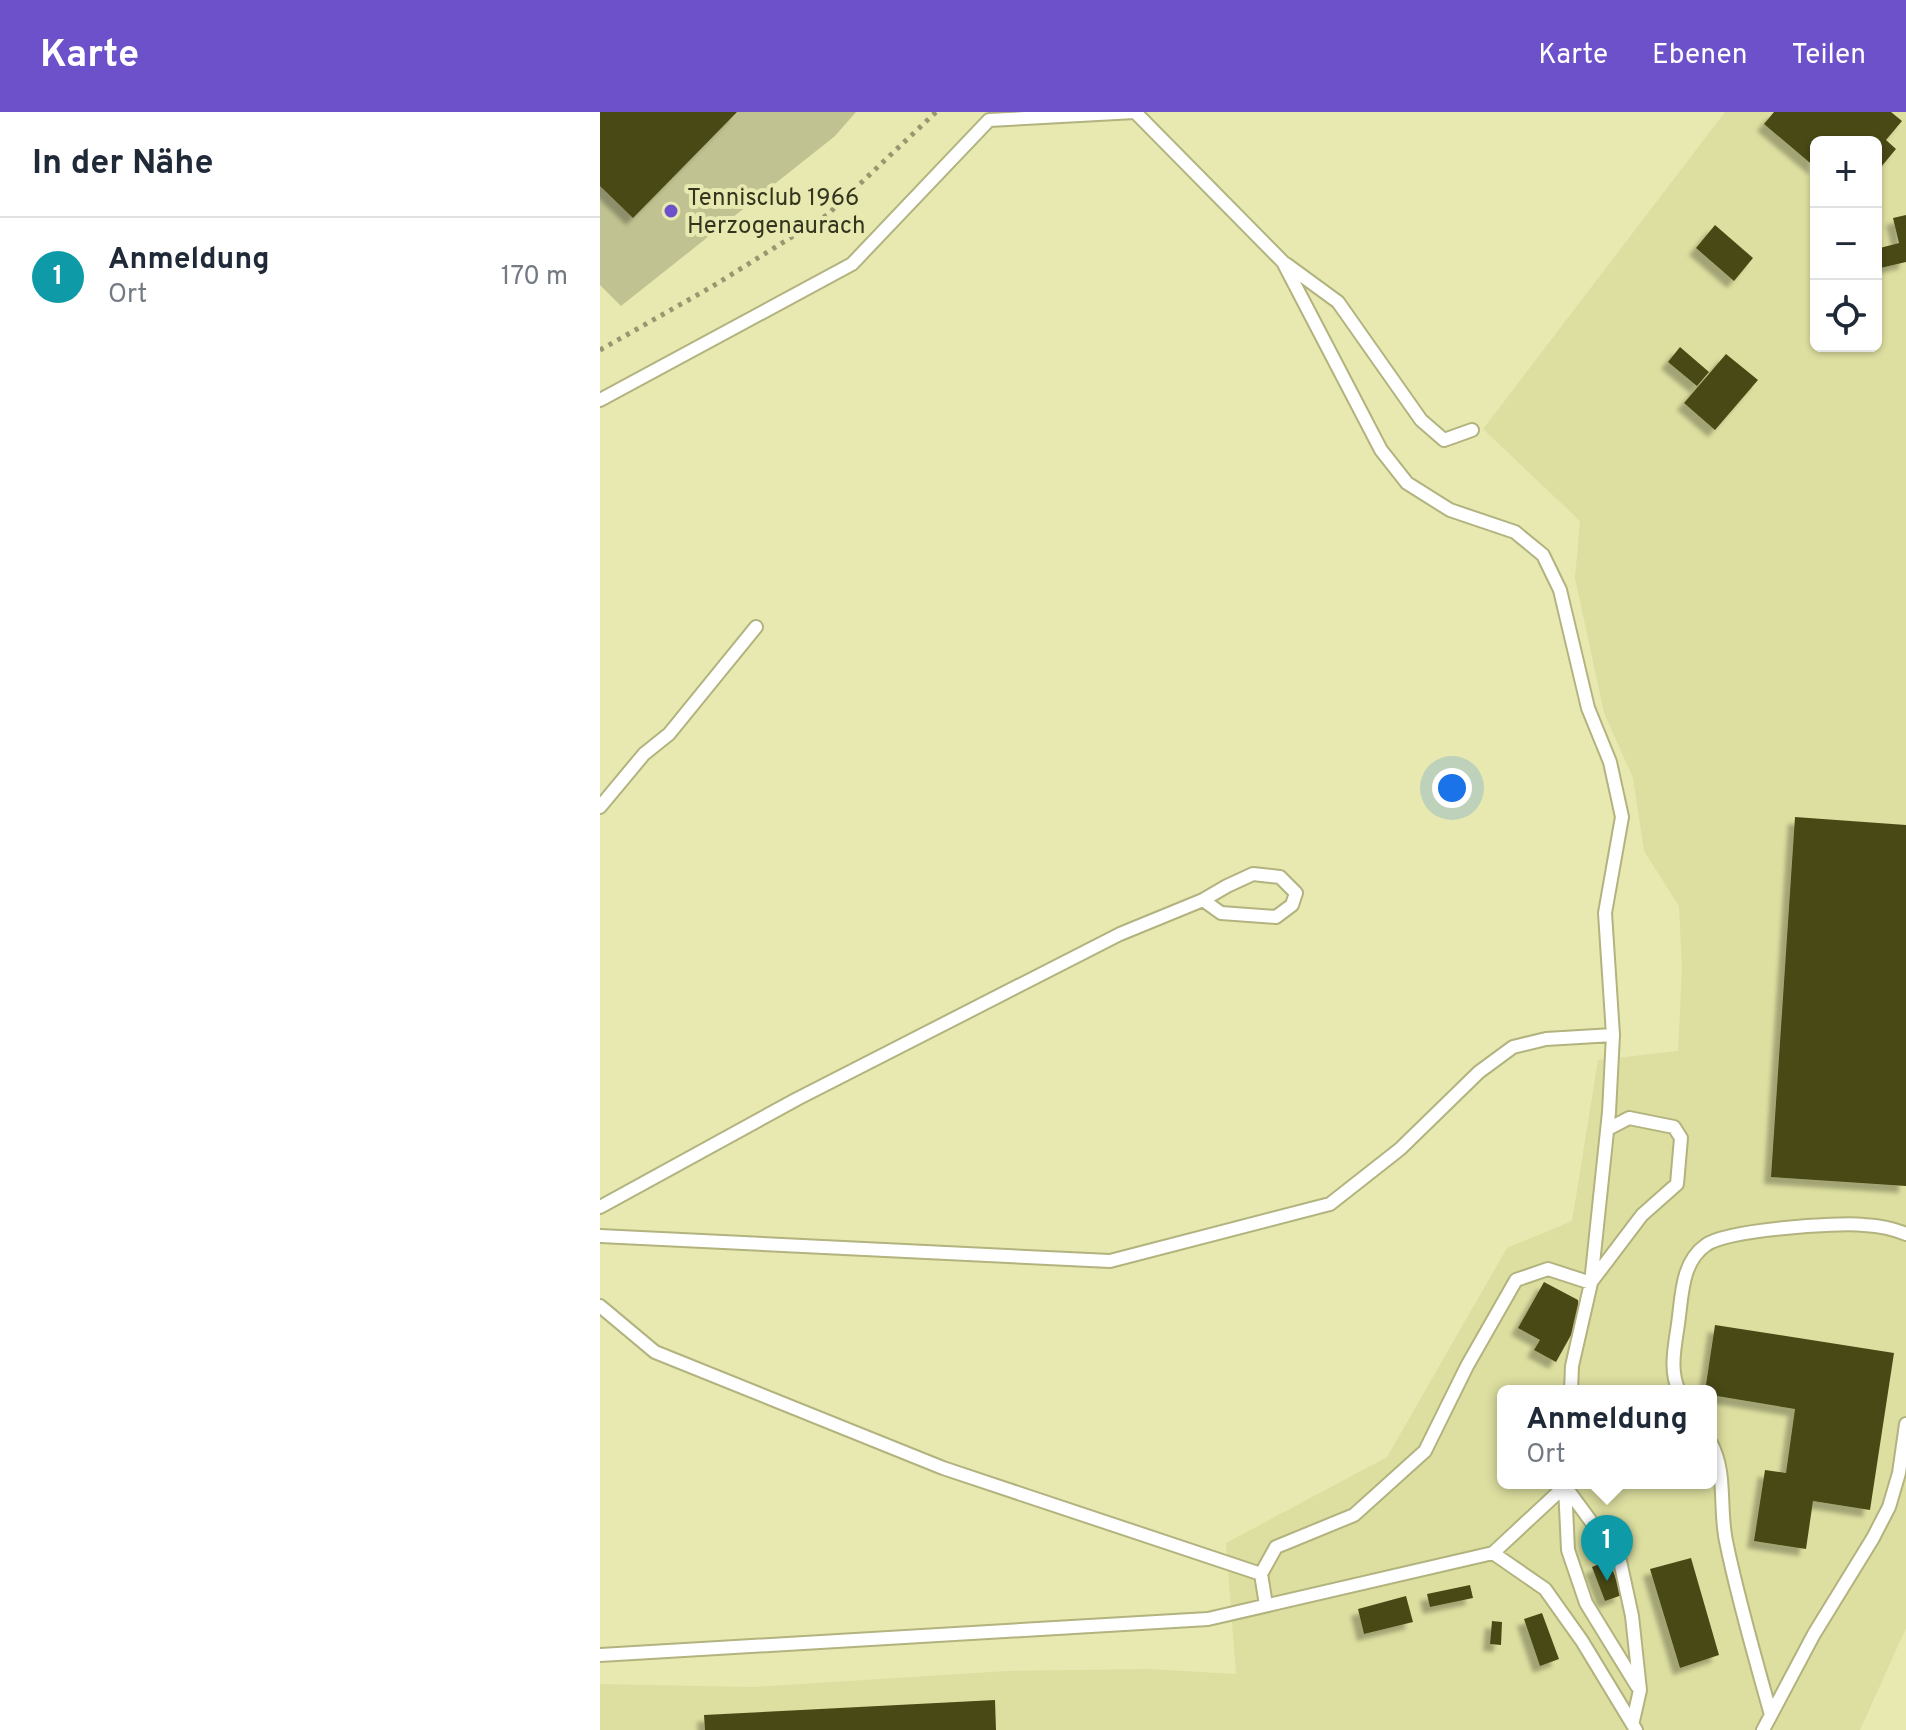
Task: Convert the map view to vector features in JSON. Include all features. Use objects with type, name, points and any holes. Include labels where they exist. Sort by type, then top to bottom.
[{"type":"lane","points":[[600,400],[852,264],[989,120],[1135,112],[1283,262],[1338,302],[1421,420],[1444,440],[1472,430]]},
{"type":"lane","points":[[1283,262],[1381,450],[1407,483],[1450,510],[1515,532],[1543,555],[1560,590],[1588,708],[1610,762],[1622,817],[1605,913],[1613,1035],[1608,1129],[1591,1283],[1572,1366],[1571,1385]]},
{"type":"lane","points":[[600,807],[644,754],[669,734],[756,627]]},
{"type":"lane","points":[[600,1207],[797,1099],[1120,934],[1203,900],[1253,874],[1280,877],[1296,893],[1292,905],[1276,917],[1221,913],[1203,900]]},
{"type":"lane","points":[[600,1236],[1110,1261],[1330,1204],[1400,1149],[1479,1072],[1513,1047],[1546,1039],[1613,1035]]},
{"type":"lane","points":[[1591,1283],[1642,1215],[1677,1184],[1681,1138],[1674,1127],[1629,1118],[1608,1129]]},
{"type":"lane","points":[[1678,1385],[1673,1363],[1685,1273],[1694,1256],[1705,1245],[1740,1233],[1860,1224],[1892,1228],[1906,1234]]},
{"type":"lane","points":[[1266,1605],[1261,1574],[1276,1547],[1354,1515],[1425,1451],[1467,1366],[1516,1280],[1548,1269],[1591,1283]]},
{"type":"lane","points":[[600,1306],[655,1352],[943,1468],[1261,1574]]},
{"type":"lane","points":[[1763,1730],[1814,1634],[1889,1507],[1899,1473],[1906,1424]]},
{"type":"lane","points":[[1717,1455],[1725,1536],[1771,1715]]},
{"type":"lane","points":[[600,1655],[1208,1619],[1493,1553],[1561,1489]]},
{"type":"lane","points":[[1566,1489],[1568,1550],[1586,1603],[1640,1690]]},
{"type":"lane","points":[[1570,1489],[1620,1561],[1632,1616],[1640,1690],[1635,1726]]},
{"type":"lane","points":[[1493,1553],[1545,1589],[1635,1726]]},
{"type":"path","points":[[600,350],[713,286],[827,215],[936,112]]},
{"type":"shaded area","name":"Tennisclub 1966 Herzogenaurach","points":[[600,112],[856,112],[835,136],[621,306],[600,285]]},
{"type":"shaded area","points":[[1725,112],[1906,112],[1906,1628],[1860,1730],[600,1730],[600,1684],[753,1687],[1006,1671],[1148,1669],[1236,1674],[1226,1543],[1387,1457],[1507,1248],[1572,1221],[1598,1060],[1678,1051],[1682,969],[1679,906],[1644,851],[1633,778],[1604,713],[1575,578],[1580,521],[1483,429]]},
{"type":"building","points":[[600,112],[737,112],[633,218],[600,186]]},
{"type":"building","points":[[1774,112],[1891,112],[1902,121],[1886,140],[1896,149],[1882,166],[1882,136],[1810,136],[1810,163],[1764,124]]},
{"type":"building","points":[[1906,215],[1906,262],[1882,268],[1882,247],[1899,243],[1893,218]]},
{"type":"building","points":[[1715,225],[1753,258],[1734,281],[1696,248]]},
{"type":"building","points":[[1680,347],[1709,372],[1697,386],[1668,362]]},
{"type":"building","points":[[1726,354],[1758,380],[1715,430],[1684,403]]},
{"type":"building","points":[[1795,817],[1906,825],[1906,1186],[1771,1177]]},
{"type":"building","points":[[1544,1282],[1578,1300],[1580,1319],[1556,1362],[1534,1350],[1540,1340],[1518,1328]]},
{"type":"building","points":[[1715,1325],[1894,1353],[1870,1510],[1813,1501],[1806,1549],[1754,1541],[1765,1470],[1786,1473],[1795,1409],[1717,1396],[1717,1385],[1706,1385]]},
{"type":"building","points":[[1691,1558],[1719,1655],[1680,1668],[1650,1569]]},
{"type":"building","points":[[1609,1560],[1622,1595],[1605,1601],[1592,1567]]},
{"type":"building","points":[[1470,1585],[1473,1598],[1430,1607],[1427,1594]]},
{"type":"building","points":[[1406,1596],[1413,1622],[1364,1634],[1358,1609]]},
{"type":"building","points":[[1542,1613],[1559,1659],[1540,1666],[1524,1619]]},
{"type":"building","points":[[1492,1621],[1502,1622],[1501,1645],[1490,1644]]},
{"type":"building","points":[[995,1700],[996,1730],[705,1730],[704,1715]]},
{"type":"place","name":"Tennisclub 1966 Herzogenaurach","points":[[671,211]]},
{"type":"place","name":"Anmeldung","points":[[1607,1581]]}]
